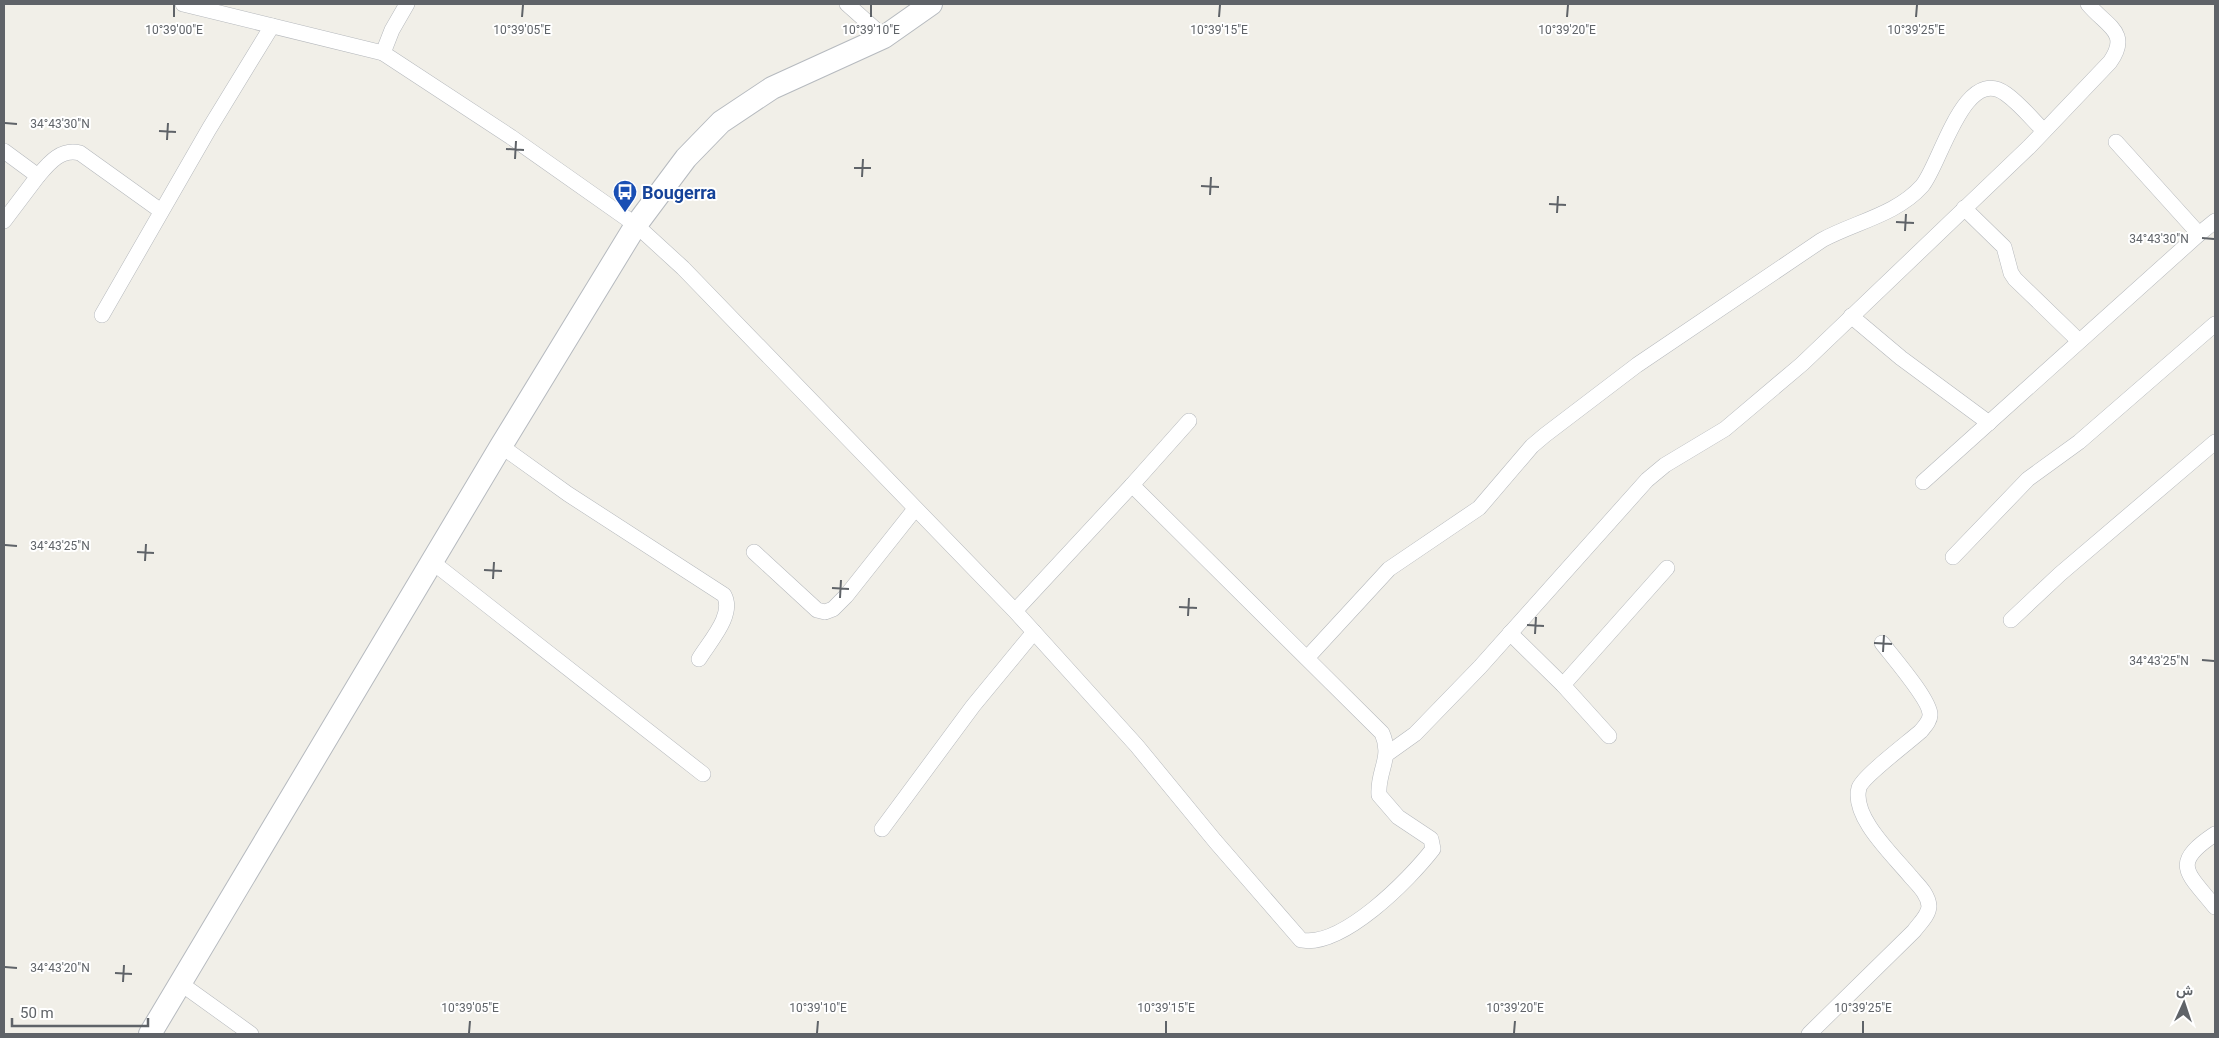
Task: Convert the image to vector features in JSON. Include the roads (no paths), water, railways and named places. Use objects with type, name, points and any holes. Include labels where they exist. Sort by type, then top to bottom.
[{"type":"main road","points":[[150,1034],[431,561],[636,225],[686,158],[721,122],[772,88],[884,37],[931,4]]},
{"type":"street","points":[[183,4],[383,53],[511,137],[636,225],[683,268],[1015,611],[1137,746],[1215,841],[1301,940],[1310,942],[1322,940],[1361,918],[1397,887],[1433,849],[1431,839],[1398,817],[1379,795],[1379,781],[1387,754],[1386,742],[1382,733],[1132,485]]},
{"type":"street","points":[[383,53],[392,30],[407,4]]},
{"type":"street","points":[[847,4],[884,37]]},
{"type":"street","points":[[1387,754],[1415,734],[1443,706],[1647,480],[1666,465],[1725,429],[1802,364],[2044,131],[2110,62],[2117,52],[2120,41],[2088,4]]},
{"type":"street","points":[[102,315],[161,210],[272,26]]},
{"type":"street","points":[[1307,658],[1389,569],[1479,508],[1532,446],[1545,435],[1637,365],[1822,240],[1840,230],[1886,212],[1908,199],[1923,185],[1960,110],[1970,99],[1985,90],[1995,88],[2006,93],[2044,131]]},
{"type":"street","points":[[2116,142],[2199,234]]},
{"type":"street","points":[[4,221],[38,176],[56,158],[71,150],[80,153],[161,210]]},
{"type":"street","points":[[4,151],[38,176]]},
{"type":"street","points":[[1964,208],[2004,247],[2015,280],[2079,341]]},
{"type":"street","points":[[1923,482],[2215,221]]},
{"type":"street","points":[[1851,316],[1901,358],[1989,423]]},
{"type":"street","points":[[1953,557],[2033,475],[2079,442],[2215,324]]},
{"type":"street","points":[[1015,611],[1189,421]]},
{"type":"street","points":[[2011,620],[2075,561],[2215,442]]},
{"type":"street","points":[[501,446],[568,494],[724,595],[728,601],[725,617],[699,659]]},
{"type":"street","points":[[754,552],[817,610],[825,612],[833,609],[846,596],[915,509]]},
{"type":"street","points":[[431,561],[702,774]]},
{"type":"street","points":[[1563,685],[1667,568]]},
{"type":"street","points":[[882,829],[973,706],[1034,632]]},
{"type":"street","points":[[1510,633],[1563,685],[1609,736]]},
{"type":"street","points":[[1809,1034],[1914,931],[1926,915],[1929,906],[1924,892],[1871,830],[1858,800],[1859,786],[1921,732],[1930,716],[1930,708],[1923,697],[1882,643]]},
{"type":"street","points":[[2215,834],[2196,846],[2190,854],[2187,864],[2191,875],[2215,907]]},
{"type":"street","points":[[180,983],[251,1034]]},
{"type":"place","name":"Bougerra","points":[[625,213]]}]
